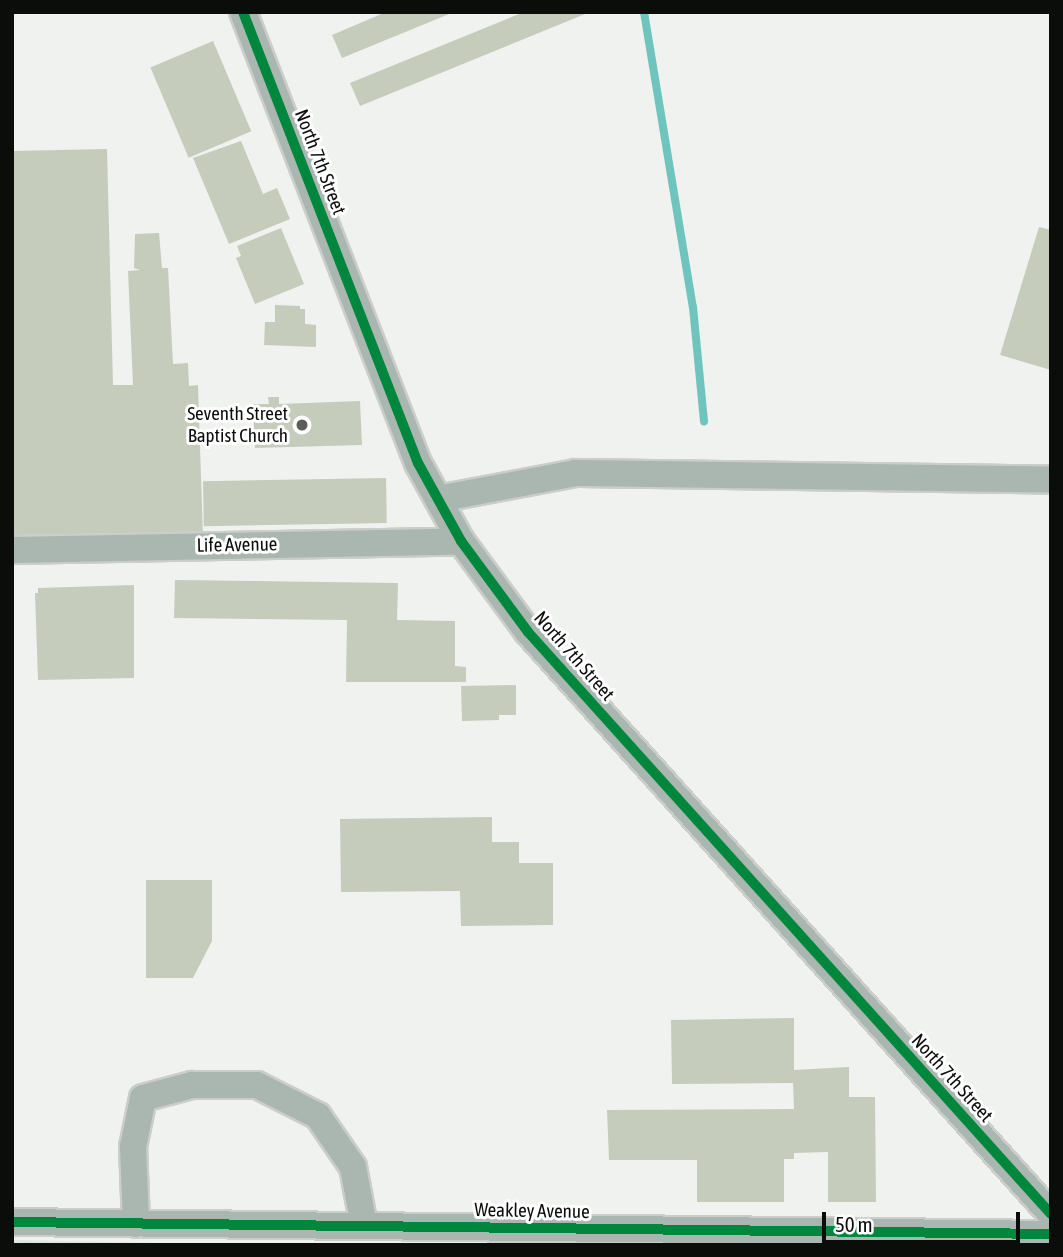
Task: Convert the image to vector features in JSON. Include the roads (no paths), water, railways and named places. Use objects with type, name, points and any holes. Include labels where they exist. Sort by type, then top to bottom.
[{"type":"street","name":"North 7th Street","points":[[243,12],[418,463],[461,541],[528,632],[1051,1214]]},
{"type":"street","points":[[438,499],[575,473],[1051,480]]},
{"type":"street","name":"Life Avenue","points":[[12,550],[461,541]]},
{"type":"street","points":[[136,1224],[133,1147],[143,1098],[192,1085],[257,1085],[318,1116],[353,1167],[364,1226]]},
{"type":"street","name":"Weakley Avenue","points":[[12,1222],[1051,1234]]},
{"type":"waterway","points":[[644,12],[693,307],[704,421]]},
{"type":"place","name":"Seventh Street Baptist Church","points":[[302,425]]}]
